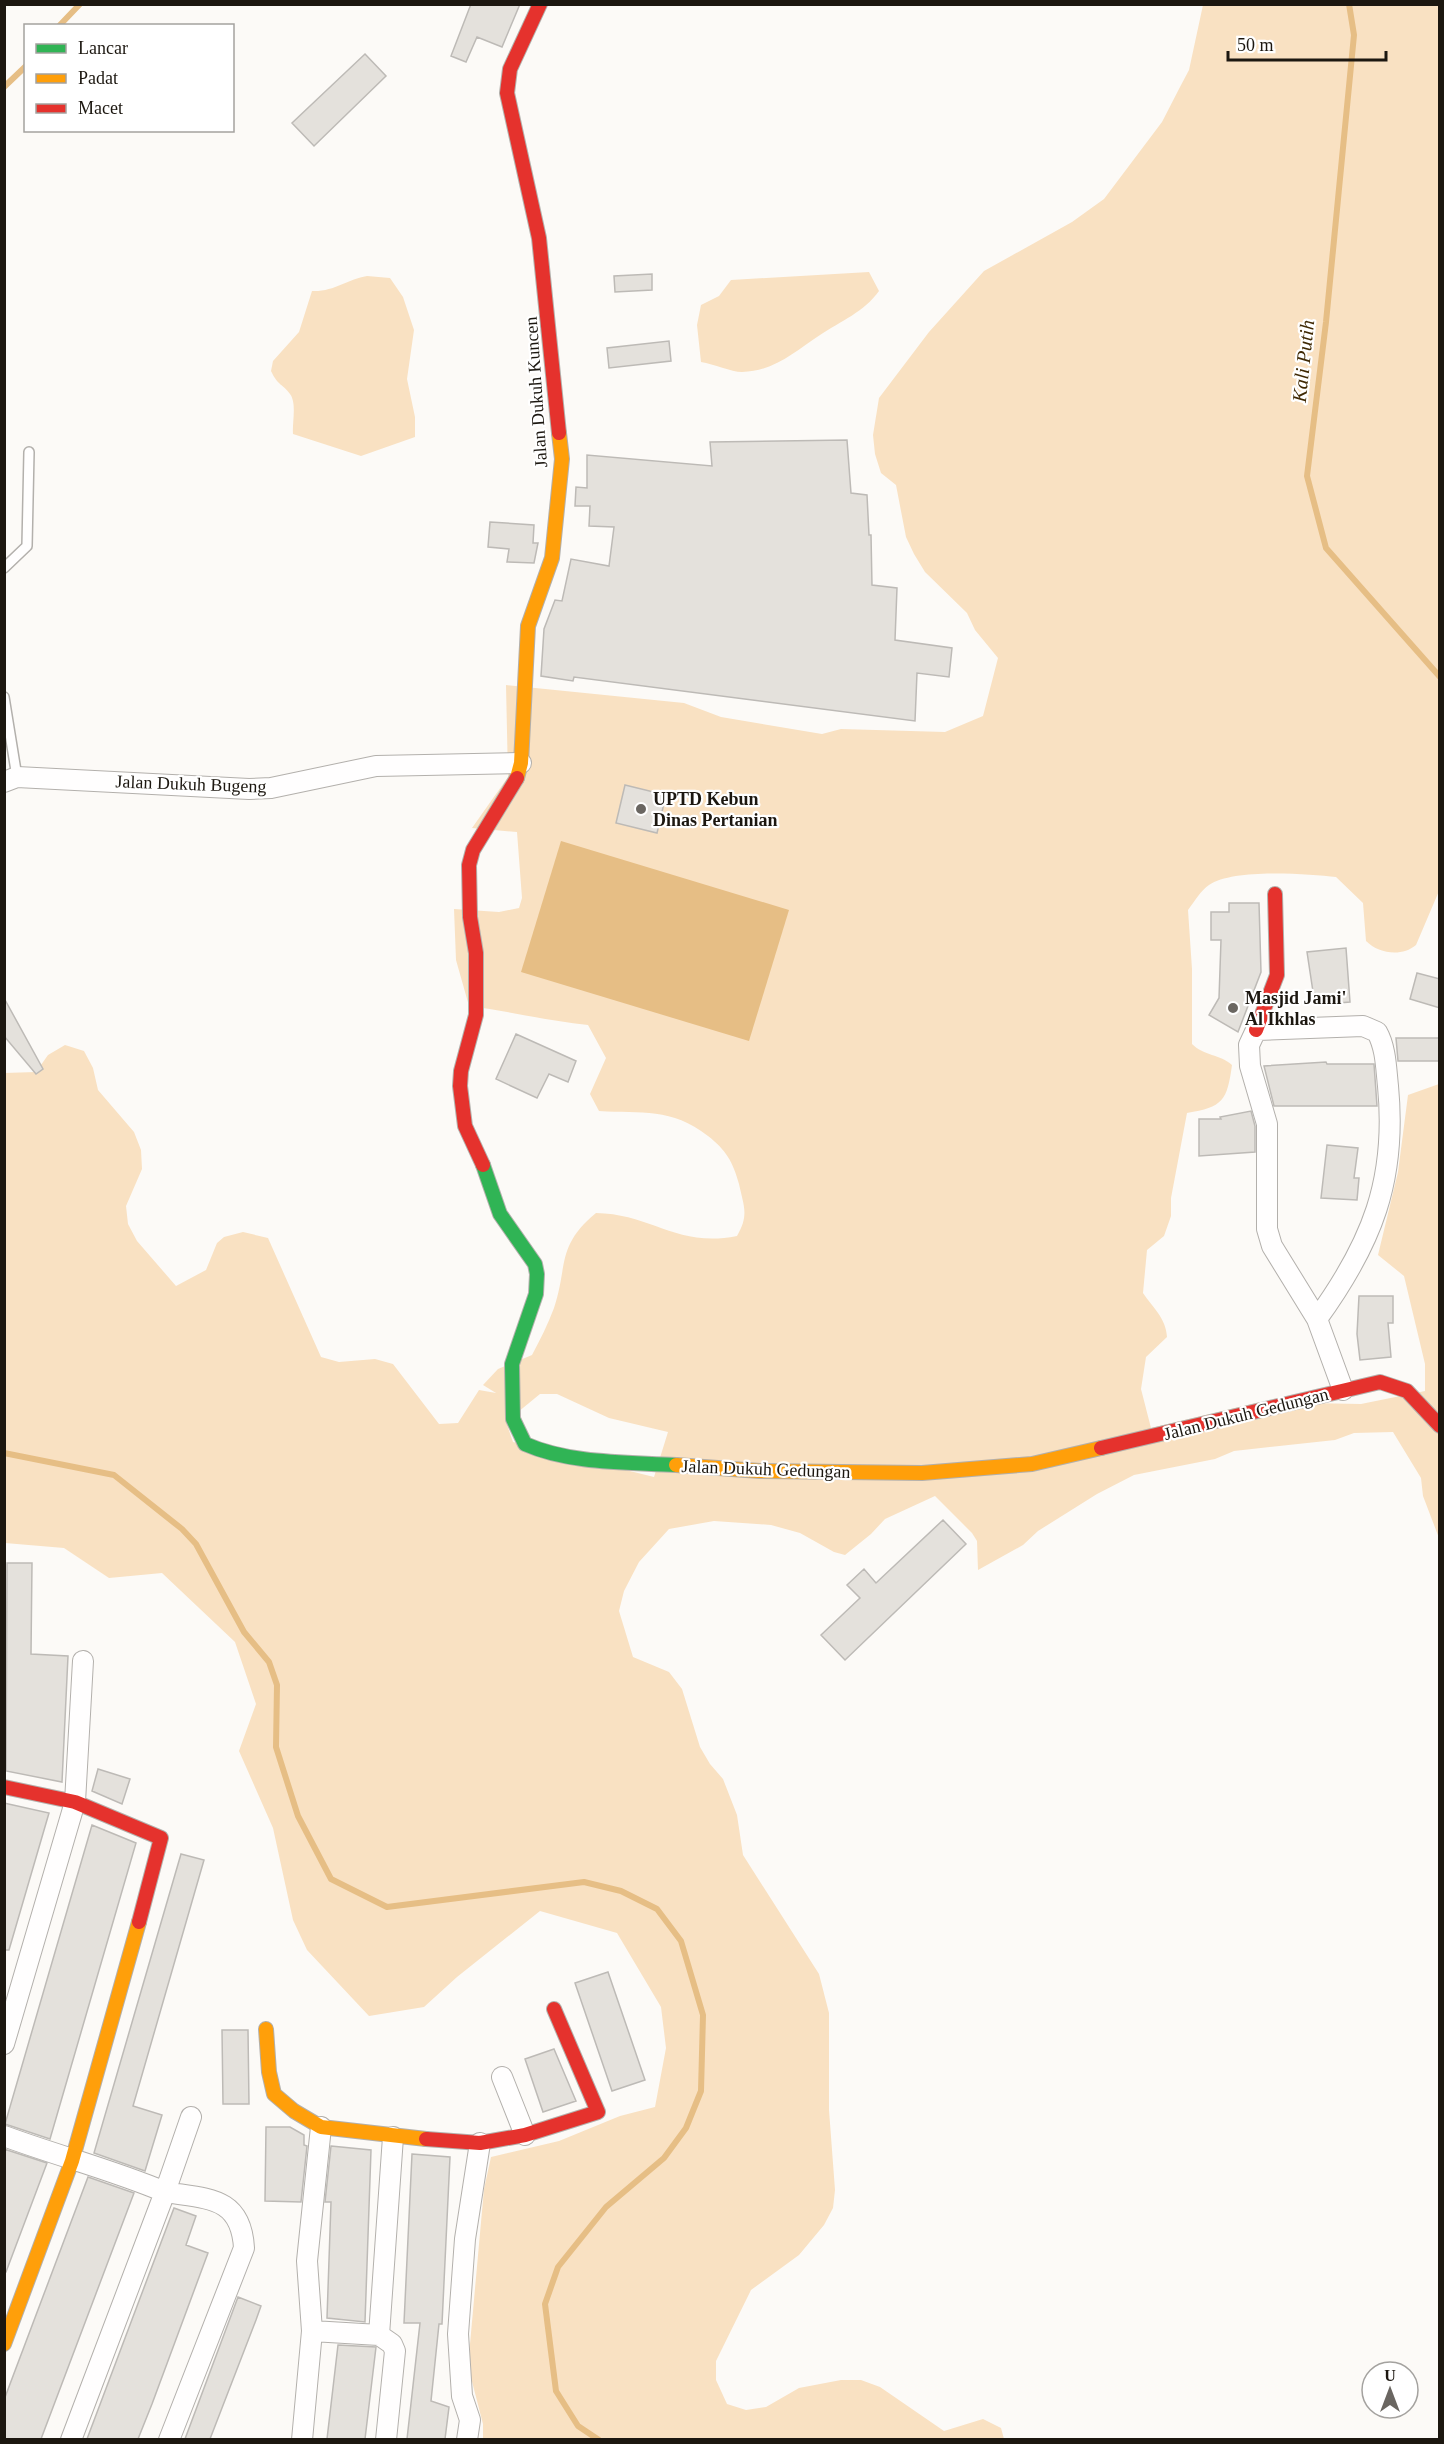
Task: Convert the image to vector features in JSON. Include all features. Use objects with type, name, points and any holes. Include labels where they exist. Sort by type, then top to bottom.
[{"type":"street","name":"Jalan Dukuh Kuncen","points":[[465,1126],[461,1102],[461,1071],[476,1015],[476,953],[470,917],[469,866],[473,850],[516,783],[521,763],[528,626],[548,578],[562,459],[539,238],[506,85],[510,64],[528,33],[540,4]]},
{"type":"street","name":"Jalan Dukuh Bugeng","points":[[11,779],[249,789],[270,788],[376,766],[521,763]]},
{"type":"street","name":"Jalan Dukuh Gedungan","points":[[1275,894],[1277,975],[1249,1045],[1250,1066],[1267,1124],[1267,1229],[1272,1246],[1317,1319],[1344,1390]]},
{"type":"street","points":[[1256,1030],[1363,1026],[1377,1032],[1382,1044],[1390,1113],[1390,1154],[1387,1178],[1372,1226],[1339,1288],[1317,1319]]},
{"type":"street","name":"Jalan Dukuh Gedungan","points":[[465,1126],[483,1164],[500,1214],[535,1264],[536,1294],[512,1364],[511,1397],[513,1419],[518,1433],[525,1444],[541,1451],[600,1460],[760,1471],[922,1473],[1032,1464],[1259,1413],[1380,1382],[1400,1385],[1415,1396],[1440,1426]]},
{"type":"street","points":[[4,2044],[75,1802],[83,1661]]},
{"type":"street","points":[[4,1787],[75,1802],[161,1838],[161,1845],[72,2161],[4,2344]]},
{"type":"street","points":[[266,2029],[269,2072],[274,2094],[294,2111],[321,2127],[393,2138],[480,2143],[525,2135],[598,2112],[554,2009]]},
{"type":"street","points":[[502,2077],[525,2135]]},
{"type":"street","points":[[71,2439],[165,2192],[191,2117]]},
{"type":"street","points":[[302,2439],[312,2331],[307,2261],[321,2127]]},
{"type":"street","points":[[4,2136],[72,2161],[124,2174],[165,2192],[215,2200],[230,2208],[241,2227],[244,2248],[169,2439]]},
{"type":"street","points":[[379,2335],[393,2138]]},
{"type":"street","points":[[467,2439],[470,2420],[462,2396],[458,2334],[465,2239],[480,2143]]},
{"type":"street","points":[[312,2331],[379,2335],[392,2344],[395,2351],[386,2439]]},
{"type":"lane","points":[[4,568],[27,546],[29,452]]},
{"type":"lane","points":[[4,697],[11,779]]},
{"type":"shaded area","points":[[1203,5],[1439,5],[1439,891],[1416,945],[1397,952],[1377,949],[1366,941],[1363,903],[1336,877],[1271,873],[1235,876],[1209,885],[1188,910],[1192,969],[1192,1044],[1232,1065],[1228,1087],[1221,1100],[1209,1108],[1187,1113],[1171,1198],[1171,1216],[1164,1236],[1147,1250],[1143,1293],[1162,1319],[1167,1337],[1146,1357],[1141,1389],[1151,1428],[1260,1402],[1361,1404],[1425,1391],[1425,1364],[1404,1276],[1378,1255],[1398,1172],[1408,1095],[1439,1084],[1439,1538],[1423,1496],[1421,1478],[1393,1432],[1354,1433],[1335,1440],[1234,1451],[1215,1459],[1134,1475],[1097,1494],[1038,1531],[1023,1545],[978,1570],[977,1541],[972,1533],[935,1496],[885,1519],[845,1555],[834,1552],[800,1533],[771,1525],[714,1521],[669,1529],[639,1562],[624,1591],[619,1611],[633,1657],[669,1672],[682,1689],[700,1747],[710,1764],[723,1779],[737,1815],[743,1855],[819,1974],[829,2013],[829,2110],[835,2190],[833,2208],[824,2225],[799,2255],[751,2290],[716,2361],[716,2380],[727,2404],[746,2410],[766,2407],[799,2388],[841,2380],[861,2380],[880,2387],[944,2431],[983,2419],[1001,2428],[1004,2439],[483,2439],[483,2424],[468,2366],[484,2189],[491,2157],[559,2141],[620,2116],[655,2107],[666,2048],[661,2007],[617,1933],[540,1911],[457,1977],[424,2007],[369,2016],[307,1950],[293,1920],[273,1828],[239,1751],[256,1704],[235,1642],[162,1573],[109,1578],[64,1548],[5,1543],[4,1073],[36,1072],[48,1055],[65,1045],[84,1051],[93,1068],[98,1090],[134,1132],[141,1150],[142,1169],[126,1206],[128,1224],[137,1241],[176,1286],[206,1270],[217,1243],[224,1237],[243,1232],[268,1238],[321,1357],[339,1362],[375,1359],[393,1364],[439,1424],[458,1423],[479,1390],[496,1393],[483,1385],[498,1369],[532,1355],[554,1308],[569,1246],[583,1225],[596,1213],[633,1219],[698,1238],[737,1236],[744,1216],[739,1184],[728,1157],[714,1141],[694,1127],[669,1116],[599,1111],[590,1094],[606,1058],[588,1025],[469,1006],[456,960],[454,909],[499,912],[519,908],[522,898],[517,832],[472,828],[508,777],[506,685],[684,703],[721,717],[822,734],[841,729],[945,732],[983,716],[998,658],[975,630],[967,613],[925,572],[906,537],[896,485],[881,473],[875,454],[873,435],[879,398],[929,332],[984,271],[1072,222],[1104,199],[1162,122],[1189,70]],"holes":[[[540,1394],[557,1394],[609,1418],[668,1432],[654,1477],[513,1442],[506,1422]]]},
{"type":"shaded area","points":[[869,272],[879,291],[873,298],[852,316],[784,360],[754,371],[742,372],[701,362],[697,325],[701,305],[719,296],[731,280]]},
{"type":"shaded area","points":[[367,276],[390,278],[403,297],[414,330],[407,379],[415,417],[415,437],[361,456],[293,434],[292,398],[271,371],[273,361],[299,332],[312,291],[327,290]]},
{"type":"shaded area","points":[[561,841],[789,910],[749,1041],[521,972]]},
{"type":"building","points":[[471,4],[520,4],[502,47],[477,37],[466,62],[451,56]]},
{"type":"building","points":[[365,54],[386,76],[314,146],[292,123]]},
{"type":"building","points":[[652,274],[652,290],[615,292],[614,276]]},
{"type":"building","points":[[669,341],[671,361],[609,368],[607,348]]},
{"type":"building","points":[[847,440],[851,493],[867,495],[872,585],[897,588],[895,640],[952,648],[949,677],[917,673],[915,721],[574,677],[573,681],[541,676],[544,629],[555,600],[562,601],[571,559],[609,566],[614,527],[589,526],[590,506],[575,506],[576,487],[587,488],[587,455],[712,466],[710,442]]},
{"type":"building","points":[[490,522],[534,525],[533,543],[538,543],[534,563],[507,562],[509,549],[488,547]]},
{"type":"building","name":"UPTD Kebun Dinas Pertanian","points":[[625,785],[666,795],[657,833],[616,823]]},
{"type":"building","points":[[1229,903],[1259,903],[1261,972],[1238,1032],[1209,1015],[1219,998],[1221,940],[1211,940],[1211,912],[1229,912]]},
{"type":"building","points":[[1346,948],[1350,1002],[1315,1005],[1307,952]]},
{"type":"building","points":[[1417,973],[1440,979],[1440,1008],[1410,999]]},
{"type":"building","points":[[4,998],[43,1069],[36,1074],[4,1036]]},
{"type":"building","points":[[516,1034],[576,1061],[568,1082],[549,1074],[537,1098],[496,1079]]},
{"type":"building","points":[[1396,1038],[1440,1038],[1440,1061],[1398,1061]]},
{"type":"building","points":[[1326,1062],[1327,1064],[1374,1064],[1377,1106],[1274,1106],[1264,1066]]},
{"type":"building","points":[[1251,1111],[1255,1126],[1255,1152],[1199,1156],[1199,1119],[1221,1119],[1220,1117]]},
{"type":"building","points":[[1327,1145],[1358,1148],[1354,1178],[1359,1178],[1357,1200],[1321,1198]]},
{"type":"building","points":[[1359,1296],[1393,1296],[1393,1323],[1388,1323],[1391,1357],[1360,1360],[1357,1334]]},
{"type":"building","points":[[943,1520],[966,1544],[845,1660],[821,1635],[860,1598],[847,1585],[864,1569],[876,1583]]},
{"type":"building","points":[[7,1563],[32,1563],[31,1654],[68,1656],[62,1782],[6,1771]]},
{"type":"building","points":[[98,1769],[130,1779],[122,1804],[92,1791]]},
{"type":"building","points":[[4,1803],[49,1813],[9,1950],[4,1950]]},
{"type":"building","points":[[92,1825],[136,1843],[50,2139],[5,2124]]},
{"type":"building","points":[[181,1854],[204,1860],[133,2106],[162,2115],[145,2171],[94,2153]]},
{"type":"building","points":[[608,1972],[645,2080],[612,2091],[575,1983]]},
{"type":"building","points":[[222,2030],[248,2030],[249,2104],[223,2104]]},
{"type":"building","points":[[554,2049],[576,2101],[543,2112],[525,2059]]},
{"type":"building","points":[[266,2127],[290,2127],[304,2135],[304,2145],[307,2146],[301,2202],[265,2201]]},
{"type":"building","points":[[331,2146],[371,2150],[365,2322],[327,2318],[331,2202],[325,2202]]},
{"type":"building","points":[[4,2149],[47,2163],[6,2272],[4,2272]]},
{"type":"building","points":[[412,2154],[450,2157],[442,2324],[439,2324],[431,2401],[449,2407],[445,2439],[407,2439],[420,2323],[404,2323]]},
{"type":"building","points":[[88,2177],[134,2193],[41,2439],[4,2439],[4,2400]]},
{"type":"building","points":[[174,2208],[196,2216],[186,2245],[208,2253],[152,2404],[138,2439],[87,2439]]},
{"type":"building","points":[[238,2297],[261,2306],[256,2320],[210,2439],[185,2439]]},
{"type":"building","points":[[338,2345],[376,2347],[365,2439],[327,2439]]},
{"type":"waterway","points":[[61,24],[80,4]]},
{"type":"waterway","name":"Kali Putih","points":[[1349,4],[1354,35],[1326,322],[1307,476],[1326,548],[1440,677]]},
{"type":"waterway","points":[[4,87],[24,68]]},
{"type":"waterway","points":[[4,1453],[114,1475],[182,1529],[196,1544],[244,1632],[269,1662],[277,1685],[276,1747],[298,1816],[331,1879],[387,1907],[584,1882],[621,1891],[657,1909],[681,1941],[703,2015],[701,2091],[686,2128],[664,2158],[606,2207],[558,2267],[545,2304],[556,2391],[578,2426],[599,2440]]},
{"type":"traffic: fast","points":[[483,1165],[500,1214],[535,1264],[537,1274],[536,1294],[512,1364],[513,1419],[525,1444],[542,1451],[580,1459],[676,1465]]},
{"type":"traffic: slow","points":[[517,778],[521,763],[528,626],[552,558],[562,459],[559,433]]},
{"type":"traffic: slow","points":[[676,1465],[760,1471],[922,1473],[1032,1464],[1101,1448]]},
{"type":"traffic: slow","points":[[4,2344],[72,2161],[139,1922]]},
{"type":"traffic: slow","points":[[266,2029],[269,2072],[274,2094],[294,2111],[321,2127],[426,2139]]},
{"type":"traffic: jam","points":[[540,4],[510,69],[507,93],[539,238],[559,433]]},
{"type":"traffic: jam","points":[[483,1165],[465,1126],[460,1086],[461,1071],[476,1015],[476,953],[470,917],[469,865],[473,850],[517,778]]},
{"type":"traffic: jam","points":[[1256,1030],[1277,975],[1275,894]]},
{"type":"traffic: jam","points":[[1101,1448],[1380,1382],[1407,1391],[1440,1426]]},
{"type":"traffic: jam","points":[[4,1787],[75,1802],[161,1838],[139,1922]]},
{"type":"traffic: jam","points":[[426,2139],[480,2143],[525,2135],[598,2112],[554,2009]]},
{"type":"place","name":"UPTD Kebun Dinas Pertanian","points":[[641,809]]},
{"type":"place","name":"Masjid Jami' Al Ikhlas","points":[[1233,1008]]}]
